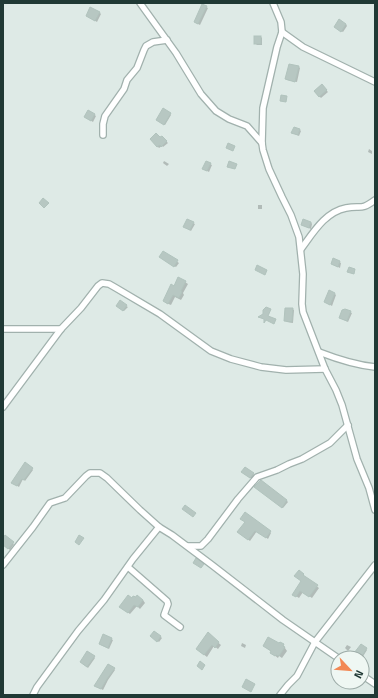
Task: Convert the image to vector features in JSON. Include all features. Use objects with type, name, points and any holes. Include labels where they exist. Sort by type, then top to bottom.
[{"type":"street","points":[[140,3],[168,40],[201,94],[216,111],[229,119],[247,126],[262,144]]},
{"type":"street","points":[[273,3],[281,22],[282,32],[277,47],[263,108],[263,150],[269,168],[291,215],[299,237],[304,274],[302,304],[303,312],[325,369],[336,390],[348,425],[357,459],[369,488],[375,510]]},
{"type":"street","points":[[282,32],[303,47],[375,82]]},
{"type":"street","points":[[103,135],[105,116],[124,89],[127,80],[137,68],[146,46],[153,42],[168,40]]},
{"type":"street","points":[[301,249],[328,216],[339,210],[347,208],[366,207],[375,200]]},
{"type":"street","points":[[3,407],[61,329],[81,308],[98,286],[102,284],[109,284],[160,314],[218,354],[261,367],[286,370],[325,369]]},
{"type":"street","points":[[3,329],[61,329]]},
{"type":"street","points":[[319,352],[350,362],[375,367]]},
{"type":"street","points":[[187,546],[201,546],[208,540],[238,499],[257,477],[302,459],[330,443],[348,425]]},
{"type":"street","points":[[3,565],[50,503],[65,498],[90,473],[100,473],[159,527],[187,546],[283,620],[330,652]]},
{"type":"street","points":[[33,695],[37,687],[78,631],[159,527]]},
{"type":"street","points":[[280,695],[288,684],[297,676],[315,642],[375,565]]},
{"type":"street","points":[[128,567],[167,601],[168,604],[164,615],[180,627]]},
{"type":"building","points":[[202,4],[207,6],[198,24],[194,22]]},
{"type":"building","points":[[90,7],[100,12],[95,21],[86,16]]},
{"type":"building","points":[[339,19],[346,24],[341,32],[334,27]]},
{"type":"building","points":[[254,36],[261,36],[261,44],[254,44]]},
{"type":"building","points":[[289,64],[299,66],[295,82],[285,79]]},
{"type":"building","points":[[322,84],[327,90],[319,97],[314,91]]},
{"type":"building","points":[[281,95],[287,96],[286,102],[280,101]]},
{"type":"building","points":[[163,108],[171,113],[164,125],[156,120]]},
{"type":"building","points":[[88,110],[95,114],[91,121],[84,117]]},
{"type":"building","points":[[294,127],[300,129],[298,135],[291,133]]},
{"type":"building","points":[[156,133],[167,141],[161,147],[160,145],[157,147],[150,139]]},
{"type":"building","points":[[228,143],[235,146],[233,151],[226,148]]},
{"type":"building","points":[[206,161],[211,163],[207,171],[202,169]]},
{"type":"building","points":[[229,161],[237,164],[235,169],[227,167]]},
{"type":"building","points":[[43,198],[49,203],[44,208],[39,203]]},
{"type":"building","points":[[187,219],[194,222],[190,230],[183,227]]},
{"type":"building","points":[[303,219],[311,222],[309,228],[301,225]]},
{"type":"building","points":[[163,251],[178,260],[174,267],[159,257]]},
{"type":"building","points":[[333,258],[340,261],[338,267],[331,264]]},
{"type":"building","points":[[257,265],[267,270],[265,275],[255,270]]},
{"type":"building","points":[[349,267],[355,269],[354,274],[347,272]]},
{"type":"building","points":[[178,277],[186,281],[181,291],[182,292],[179,298],[173,295],[168,304],[163,301],[171,284],[174,286]]},
{"type":"building","points":[[329,290],[335,293],[330,305],[324,302]]},
{"type":"building","points":[[120,300],[127,305],[123,311],[116,306]]},
{"type":"building","points":[[266,307],[271,309],[268,316],[276,319],[274,324],[266,320],[264,323],[264,319],[258,317],[263,314],[263,310]]},
{"type":"building","points":[[285,308],[293,308],[292,322],[284,321]]},
{"type":"building","points":[[345,309],[351,311],[347,321],[339,318],[342,310]]},
{"type":"building","points":[[25,462],[33,468],[24,480],[22,479],[17,486],[11,483]]},
{"type":"building","points":[[245,467],[254,473],[250,478],[241,472]]},
{"type":"building","points":[[261,480],[287,500],[282,508],[254,487]]},
{"type":"building","points":[[185,505],[196,513],[193,517],[182,509]]},
{"type":"building","points":[[245,512],[271,531],[266,538],[255,531],[248,540],[237,532],[245,522],[240,519]]},
{"type":"building","points":[[5,535],[14,542],[8,549],[3,545],[3,538]]},
{"type":"building","points":[[79,535],[84,538],[79,545],[75,542]]},
{"type":"building","points":[[196,558],[204,564],[201,568],[193,563]]},
{"type":"building","points":[[299,570],[304,574],[303,575],[318,585],[309,597],[300,591],[296,597],[292,595],[301,581],[294,576]]},
{"type":"building","points":[[128,595],[132,598],[133,596],[136,597],[137,595],[143,600],[138,607],[134,605],[128,613],[119,607]]},
{"type":"building","points":[[154,631],[161,636],[157,642],[150,636]]},
{"type":"building","points":[[208,632],[219,642],[215,648],[212,645],[204,655],[196,649]]},
{"type":"building","points":[[103,634],[112,638],[108,648],[99,644]]},
{"type":"building","points":[[268,637],[284,644],[283,646],[285,647],[279,656],[275,656],[270,653],[271,651],[263,646]]},
{"type":"building","points":[[361,644],[367,648],[366,650],[356,650]]},
{"type":"building","points":[[87,651],[95,656],[87,667],[80,662]]},
{"type":"building","points":[[200,661],[205,665],[202,670],[197,666]]},
{"type":"building","points":[[108,664],[115,668],[101,689],[94,686]]},
{"type":"building","points":[[246,679],[255,684],[251,692],[242,687]]}]
